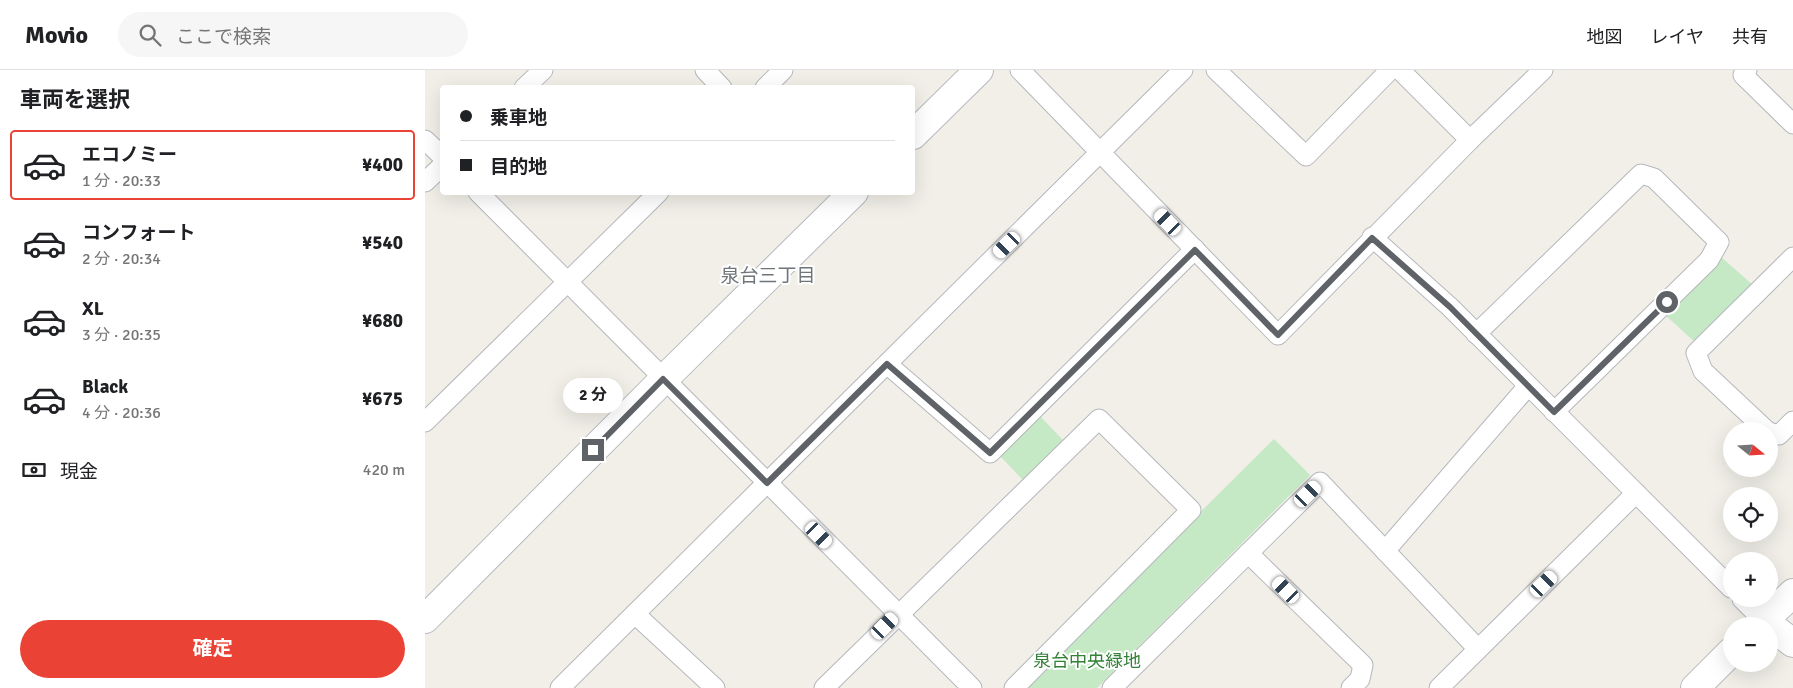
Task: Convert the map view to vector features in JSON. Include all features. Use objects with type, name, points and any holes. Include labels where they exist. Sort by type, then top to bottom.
[{"type":"street","points":[[527,85],[543,70]]},
{"type":"street","points":[[705,70],[719,85]]},
{"type":"street","points":[[768,85],[783,70]]},
{"type":"street","points":[[915,133],[979,70]]},
{"type":"street","points":[[1020,70],[1278,335],[1372,238],[1543,70]]},
{"type":"street","points":[[560,688],[1183,70]]},
{"type":"street","points":[[1216,70],[1306,156],[1390,70]]},
{"type":"street","points":[[1400,70],[1470,140]]},
{"type":"street","points":[[1747,70],[1743,75],[1793,124]]},
{"type":"street","points":[[425,140],[440,154]]},
{"type":"street","points":[[425,182],[440,168]]},
{"type":"street","points":[[1476,334],[1641,174],[1654,178],[1719,242],[1709,260],[1554,412]]},
{"type":"street","points":[[481,195],[972,688]]},
{"type":"street","points":[[425,422],[656,195]]},
{"type":"street","points":[[425,619],[663,379],[851,195]]},
{"type":"street","points":[[1372,238],[1476,334],[1723,580]]},
{"type":"street","points":[[887,364],[990,453],[1195,250]]},
{"type":"street","points":[[1757,422],[1703,371],[1696,353],[1793,257]]},
{"type":"street","points":[[1385,551],[1528,386]]},
{"type":"street","points":[[824,688],[897,614],[1099,419],[1191,510],[1014,688]]},
{"type":"street","points":[[1778,434],[1793,421]]},
{"type":"street","points":[[1112,688],[1320,482],[1478,649]]},
{"type":"street","points":[[1439,688],[1636,493]]},
{"type":"street","points":[[1248,553],[1363,665],[1361,679],[1351,688]]},
{"type":"street","points":[[1768,617],[1793,593]]},
{"type":"street","points":[[1747,607],[1755,617]]},
{"type":"street","points":[[635,614],[715,688]]},
{"type":"street","points":[[1778,634],[1793,643]]},
{"type":"street","points":[[1695,688],[1723,660]]},
{"type":"green space","points":[[1721,257],[1754,286],[1696,343],[1664,314]]},
{"type":"green space","points":[[1037,413],[1063,440],[1023,480],[997,453]]},
{"type":"green space","name":"泉台中央緑地","points":[[1274,439],[1310,475],[1097,688],[1023,688]]},
{"type":"district","name":"泉台三丁目","points":[[768,276]]},
{"type":"route","points":[[593,450],[663,379],[767,483],[887,364],[990,453],[1195,250],[1278,335],[1372,238],[1450,307],[1554,412],[1667,302]]}]
